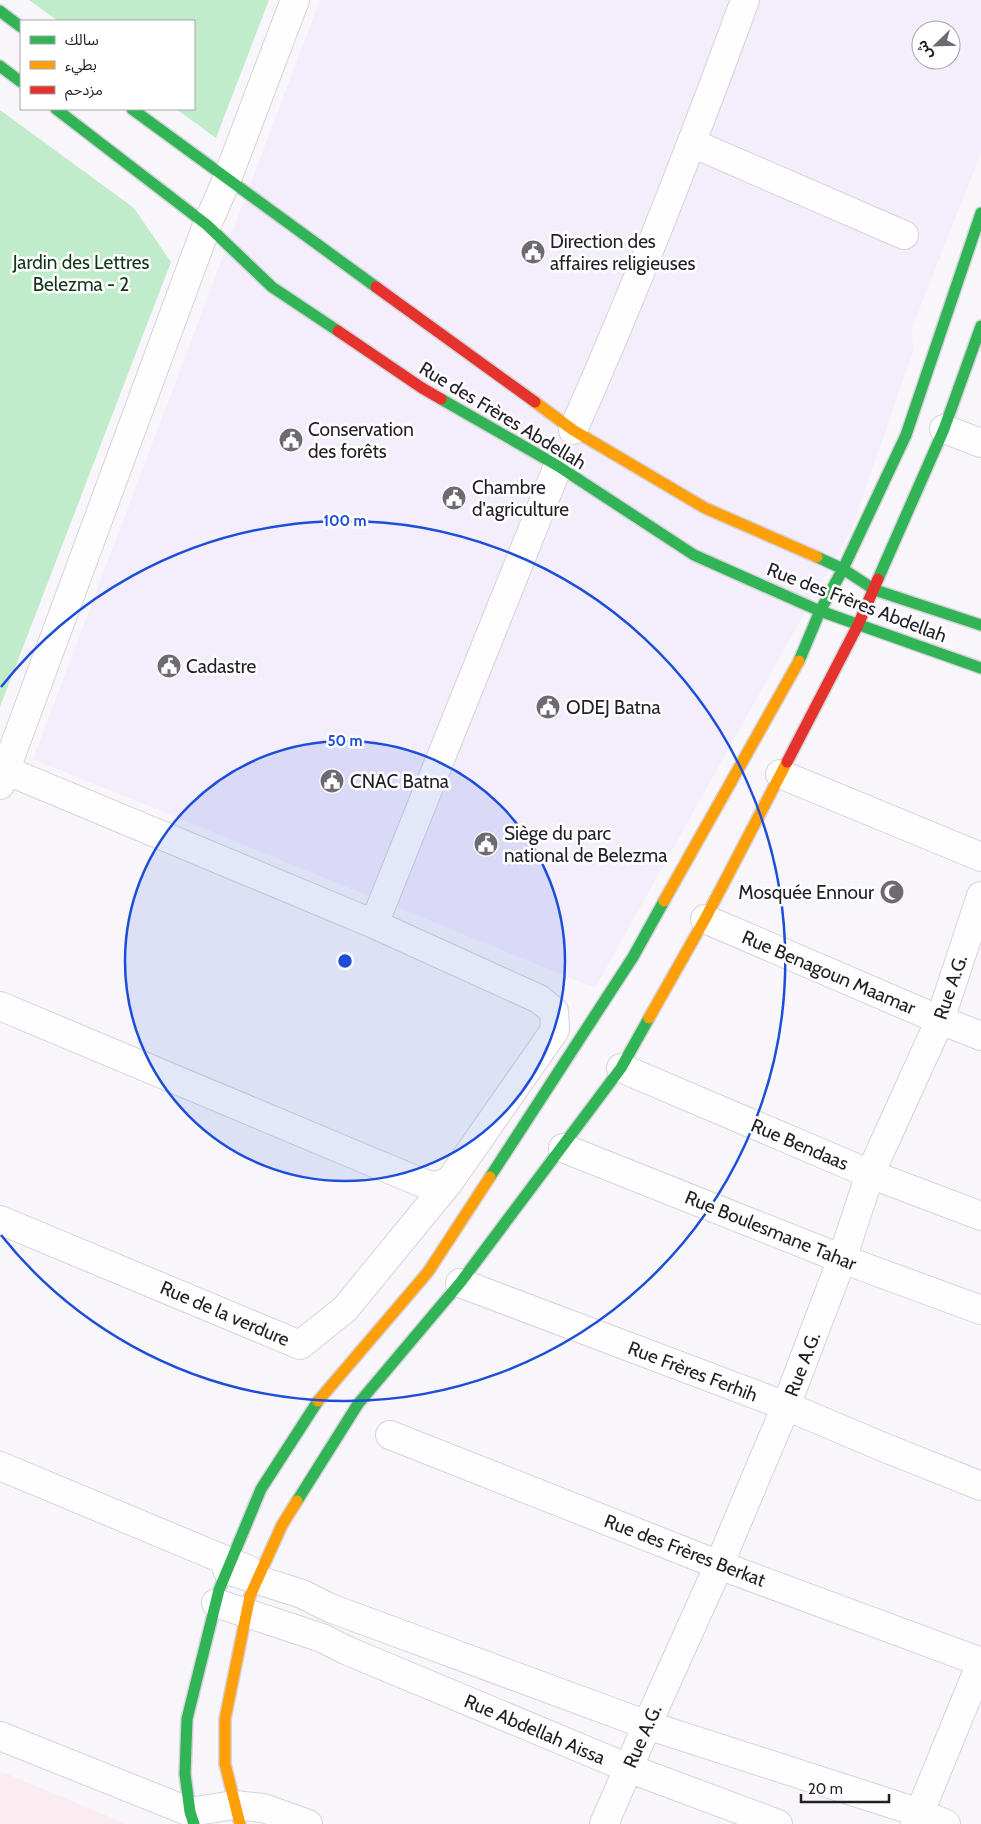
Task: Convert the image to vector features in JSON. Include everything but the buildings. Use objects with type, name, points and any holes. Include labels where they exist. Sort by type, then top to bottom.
[{"type":"street","points":[[0,1006],[425,1184],[435,1186],[450,1182],[555,1030],[554,1011],[539,999],[374,924],[3,778],[207,225],[227,179],[295,0]]},
{"type":"street","points":[[573,430],[607,354],[692,143],[744,0]]},
{"type":"street","points":[[0,11],[20,26]]},
{"type":"street","points":[[0,66],[20,81]]},
{"type":"street","name":"Rue des Frères Abdellah","points":[[57,110],[207,225],[272,287],[422,388],[558,466],[694,555],[820,611],[981,668]]},
{"type":"street","name":"Rue des Frères Abdellah","points":[[133,110],[573,430],[705,508],[843,570],[875,590],[981,625]]},
{"type":"street","points":[[692,143],[904,235]]},
{"type":"street","points":[[192,1818],[185,1774],[187,1719],[216,1603],[261,1489],[315,1405],[428,1272],[633,957],[798,664],[820,611],[843,570],[906,435],[981,212]]},
{"type":"street","points":[[237,1815],[225,1764],[226,1719],[250,1596],[282,1525],[358,1404],[460,1283],[563,1148],[621,1068],[705,919],[875,590],[944,428],[981,326]]},
{"type":"street","points":[[944,428],[981,444]]},
{"type":"street","points":[[374,924],[558,466]]},
{"type":"street","points":[[780,774],[981,856]]},
{"type":"street","name":"Rue A.G.","points":[[604,1824],[646,1725],[719,1564],[786,1406],[842,1259],[870,1174],[940,1020],[981,896]]},
{"type":"street","name":"Rue Benagoun Maamar","points":[[705,919],[981,1036]]},
{"type":"street","name":"Rue Bendaas","points":[[621,1068],[870,1174],[981,1216]]},
{"type":"street","name":"Rue Boulesmane Tahar","points":[[563,1148],[842,1259],[981,1310]]},
{"type":"street","name":"Rue de la verdure","points":[[0,1220],[300,1345],[345,1309],[450,1182]]},
{"type":"street","name":"Rue Frères Ferhih","points":[[460,1283],[786,1406],[981,1486]]},
{"type":"street","name":"Rue des Frères Berkat","points":[[390,1435],[719,1564],[981,1663]]},
{"type":"street","points":[[0,1466],[229,1566],[302,1594],[330,1608],[646,1725],[917,1818],[946,1824]]},
{"type":"street","name":"Rue Abdellah Aissa","points":[[216,1603],[322,1638],[348,1651],[628,1768],[778,1824]]},
{"type":"street","points":[[917,1818],[981,1663]]},
{"type":"street","points":[[0,1736],[192,1818],[237,1815],[263,1808],[308,1824]]},
{"type":"shaded area","points":[[320,0],[981,0],[981,153],[912,328],[913,351],[852,528],[595,988],[33,759]]},
{"type":"shaded area","points":[[0,1771],[127,1824],[0,1824]]},
{"type":"green space","points":[[29,0],[269,0],[216,138],[177,110],[195,110],[195,20],[57,20]]},
{"type":"green space","name":"Jardin des Lettres Belezma - 2","points":[[0,110],[134,208],[171,262],[0,707]]},
{"type":"traffic: fast","points":[[0,11],[20,26]]},
{"type":"traffic: fast","points":[[0,66],[20,81]]},
{"type":"traffic: fast","points":[[57,110],[207,225],[272,287],[338,331]]},
{"type":"traffic: fast","points":[[133,110],[376,287]]},
{"type":"traffic: fast","points":[[799,661],[820,611],[843,569],[906,435],[981,213]]},
{"type":"traffic: fast","points":[[878,579],[944,429],[981,326]]},
{"type":"traffic: fast","points":[[441,399],[558,466],[694,555],[820,611],[981,668]]},
{"type":"traffic: fast","points":[[817,557],[843,569],[875,590],[981,625]]},
{"type":"traffic: fast","points":[[490,1177],[633,957],[664,901]]},
{"type":"traffic: fast","points":[[297,1501],[358,1404],[460,1283],[621,1068],[649,1018]]},
{"type":"traffic: fast","points":[[194,1824],[190,1812],[185,1774],[187,1719],[219,1590],[261,1489],[318,1401]]},
{"type":"traffic: slow","points":[[535,402],[573,430],[705,508],[817,557]]},
{"type":"traffic: slow","points":[[664,901],[799,661]]},
{"type":"traffic: slow","points":[[649,1018],[705,919],[787,762]]},
{"type":"traffic: slow","points":[[318,1401],[428,1272],[490,1177]]},
{"type":"traffic: slow","points":[[240,1824],[225,1764],[225,1719],[250,1596],[282,1525],[297,1501]]},
{"type":"traffic: jam","points":[[376,287],[535,402]]},
{"type":"traffic: jam","points":[[338,331],[441,399]]},
{"type":"traffic: jam","points":[[787,762],[858,625],[878,579]]},
{"type":"place","name":"Direction des affaires religieuses","points":[[533,252]]},
{"type":"place","name":"Conservation des forêts","points":[[291,440]]},
{"type":"place","name":"Chambre d'agriculture","points":[[454,498]]},
{"type":"place","name":"Cadastre","points":[[169,666]]},
{"type":"place","name":"ODEJ Batna","points":[[548,707]]},
{"type":"place","name":"CNAC Batna","points":[[332,781]]},
{"type":"place","name":"Siège du parc national de Belezma","points":[[486,844]]},
{"type":"place","name":"Mosquée Ennour","points":[[892,892]]}]
